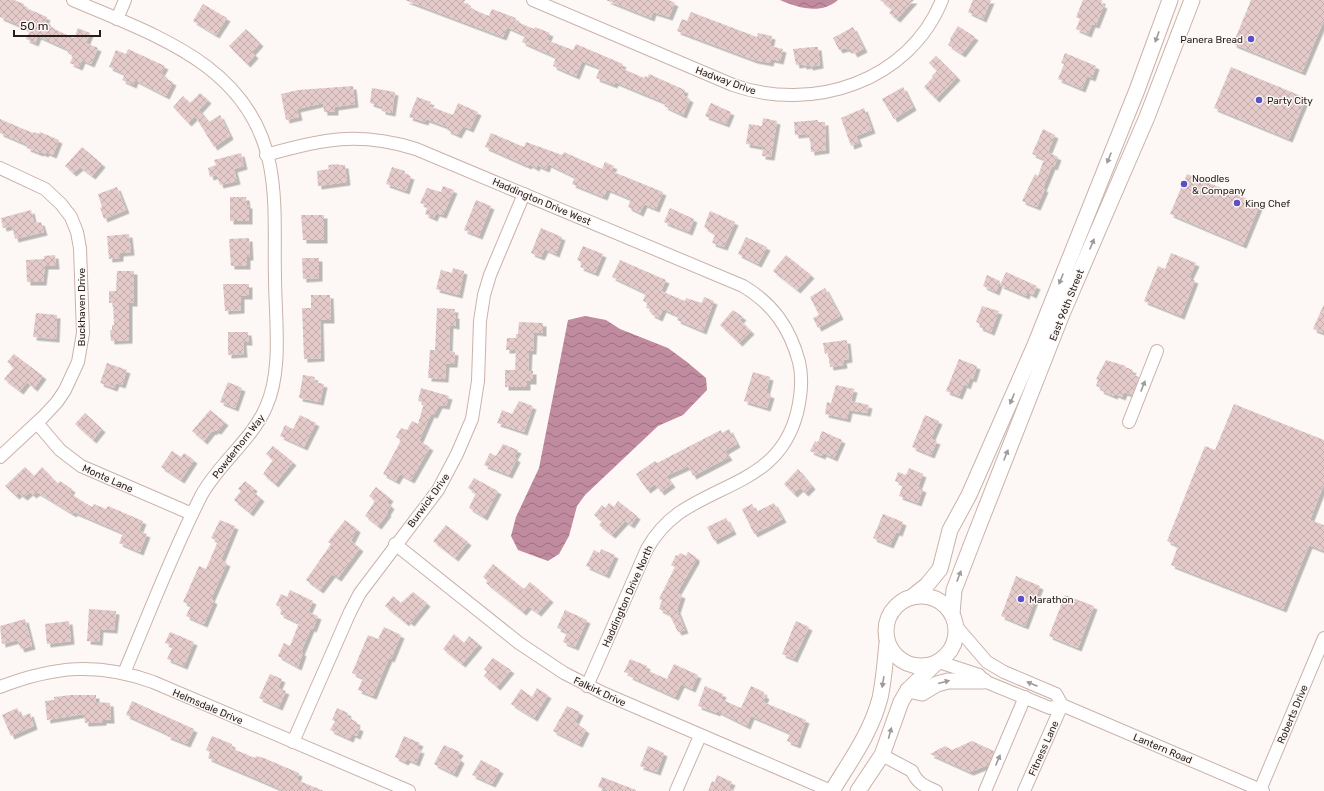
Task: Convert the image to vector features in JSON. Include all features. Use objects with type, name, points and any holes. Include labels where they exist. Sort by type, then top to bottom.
[{"type":"main road","name":"East 96th Street","points":[[912,597],[928,585],[940,569],[950,530],[972,488],[1035,345],[1170,0]]},
{"type":"main road","name":"East 96th Street","points":[[954,620],[954,590],[1062,314],[1147,117],[1192,0]]},
{"type":"main road","points":[[858,791],[882,755],[896,713],[908,690],[937,663],[952,649],[956,638],[954,620],[945,605],[935,599],[924,596],[912,597],[901,602],[893,610],[887,620],[886,632],[888,644],[893,654],[912,666],[924,667],[937,663]]},
{"type":"main road","points":[[832,791],[863,740],[874,715],[882,688],[888,644]]},
{"type":"main road","points":[[908,690],[922,693],[937,684],[954,680],[984,680]]},
{"type":"street","name":"Powderhorn Way","points":[[73,0],[184,49],[218,75],[239,99],[251,116],[262,140],[270,165],[274,201],[276,362],[274,384],[265,410],[253,428],[216,473],[192,514],[124,673]]},
{"type":"street","points":[[117,19],[125,0]]},
{"type":"street","name":"Hadway Drive","points":[[533,0],[733,84],[764,93],[791,96],[823,94],[838,90],[863,81],[882,70],[907,51],[922,35],[934,18],[942,0]]},
{"type":"street","name":"Haddington Drive West","points":[[266,155],[301,145],[332,139],[353,138],[385,141],[416,149],[743,286],[761,298],[773,309],[791,336]]},
{"type":"street","name":"Buckhaven Drive","points":[[0,168],[37,184],[54,196],[68,212],[79,237],[82,348],[75,372],[57,402],[37,423],[0,457]]},
{"type":"street","name":"Burwick Drive","points":[[293,742],[350,612],[372,575],[438,490],[468,430],[477,392],[480,321],[484,295],[490,275],[524,194]]},
{"type":"street","name":"Haddington Drive North","points":[[587,686],[647,549],[656,535],[680,513],[750,476],[758,470],[778,452],[789,434],[795,420],[801,388],[800,367],[791,336]]},
{"type":"street","points":[[1129,422],[1157,351]]},
{"type":"street","name":"Monte Lane","points":[[37,423],[60,450],[81,466],[192,514]]},
{"type":"street","name":"Falkirk Drive","points":[[395,544],[519,643],[545,662],[587,686],[700,736],[832,791]]},
{"type":"street","name":"Lantern Road","points":[[954,620],[987,662],[1004,672],[1056,694],[1062,705]]},
{"type":"street","name":"Roberts Drive","points":[[1262,790],[1324,638]]},
{"type":"street","name":"Lantern Road","points":[[937,663],[979,675],[984,680],[1050,708],[1062,705],[1262,790]]},
{"type":"street","name":"Helmsdale Drive","points":[[0,687],[36,674],[67,669],[93,669],[124,673],[153,682],[409,791]]},
{"type":"street","points":[[985,791],[1025,697]]},
{"type":"street","name":"Fitness Lane","points":[[1024,791],[1062,705]]},
{"type":"street","points":[[676,791],[700,736]]},
{"type":"street","points":[[882,755],[912,771],[923,786],[936,791]]},
{"type":"water","points":[[780,0],[838,0],[831,5],[817,9],[809,9]]},
{"type":"water","points":[[585,316],[606,320],[620,329],[668,348],[706,378],[707,390],[683,415],[658,426],[585,495],[577,506],[569,536],[559,554],[548,561],[518,550],[511,536],[516,517],[539,468],[568,320]]},
{"type":"building","points":[[0,0],[14,0],[24,4],[24,7],[47,17],[45,22],[51,25],[50,27],[74,38],[78,28],[90,33],[86,43],[98,48],[91,64],[82,60],[79,67],[70,63],[73,56],[68,53],[69,50],[38,36],[35,43],[26,39],[30,30],[0,17]]},
{"type":"building","points":[[405,0],[465,0],[464,3],[471,6],[470,8],[489,16],[492,9],[516,18],[515,21],[534,29],[535,27],[550,33],[547,40],[573,50],[576,44],[623,64],[621,68],[644,78],[645,76],[648,77],[649,74],[685,90],[683,95],[690,99],[683,115],[664,106],[666,103],[615,82],[614,85],[596,78],[600,68],[582,61],[576,76],[553,66],[556,57],[522,42],[525,35],[507,27],[503,37]]},
{"type":"building","points":[[606,0],[669,0],[675,3],[669,17],[653,12],[651,18]]},
{"type":"building","points":[[880,0],[914,0],[897,19],[889,13],[892,9]]},
{"type":"building","points":[[973,0],[991,0],[983,19],[968,12]]},
{"type":"building","points":[[1083,0],[1102,0],[1101,4],[1104,5],[1096,25],[1092,24],[1088,34],[1076,29],[1080,19],[1076,17]]},
{"type":"building","points":[[1251,0],[1324,0],[1324,20],[1302,72],[1233,44]]},
{"type":"building","points":[[203,4],[227,18],[216,35],[193,21]]},
{"type":"building","points":[[691,12],[757,37],[758,33],[772,36],[770,46],[783,49],[780,61],[771,59],[770,63],[754,60],[677,31],[682,19],[687,21]]},
{"type":"building","points":[[958,26],[975,37],[962,54],[948,45]]},
{"type":"building","points":[[853,27],[864,49],[854,54],[851,49],[848,50],[846,48],[839,50],[833,38]]},
{"type":"building","points":[[246,29],[260,43],[252,52],[255,55],[247,64],[229,46]]},
{"type":"building","points":[[818,47],[820,65],[809,67],[809,65],[803,66],[803,64],[796,65],[793,49]]},
{"type":"building","points":[[128,49],[165,66],[161,73],[164,75],[163,77],[173,82],[166,96],[135,80],[133,85],[122,80],[125,74],[109,67],[116,50],[126,54]]},
{"type":"building","points":[[1065,53],[1096,66],[1092,78],[1087,76],[1082,89],[1058,79],[1064,64],[1061,63]]},
{"type":"building","points":[[936,56],[957,77],[936,99],[924,87],[937,71],[929,63]]},
{"type":"building","points":[[1231,67],[1306,98],[1289,139],[1214,108]]},
{"type":"building","points":[[353,86],[355,104],[335,107],[335,112],[324,112],[323,103],[297,109],[299,117],[286,120],[281,94],[298,90]]},
{"type":"building","points":[[903,87],[913,107],[894,119],[882,99]]},
{"type":"building","points":[[372,88],[395,92],[392,113],[382,111],[382,107],[370,103]]},
{"type":"building","points":[[200,93],[208,100],[199,110],[209,122],[220,115],[230,136],[214,147],[195,116],[188,123],[173,107],[183,96],[190,103]]},
{"type":"building","points":[[417,97],[431,102],[429,106],[453,115],[458,103],[478,112],[470,129],[463,126],[458,135],[447,130],[448,127],[426,119],[425,122],[409,117]]},
{"type":"building","points":[[711,103],[731,112],[726,124],[705,116]]},
{"type":"building","points":[[864,108],[872,130],[856,136],[859,143],[851,146],[841,118]]},
{"type":"building","points":[[763,118],[777,121],[771,157],[762,156],[763,147],[746,144],[749,124],[762,126]]},
{"type":"building","points":[[0,119],[33,133],[39,134],[40,132],[59,140],[53,155],[46,152],[45,154],[40,153],[27,148],[28,145],[0,133]]},
{"type":"building","points":[[818,120],[818,122],[825,122],[826,150],[811,152],[810,137],[806,137],[806,134],[795,135],[794,122]]},
{"type":"building","points":[[1043,129],[1055,135],[1048,152],[1058,157],[1054,167],[1052,166],[1043,188],[1045,189],[1037,207],[1022,201],[1035,174],[1038,176],[1044,159],[1032,154]]},
{"type":"building","points":[[491,133],[524,147],[526,142],[562,155],[564,152],[602,169],[605,162],[614,166],[611,171],[663,192],[656,209],[644,204],[640,213],[628,207],[631,199],[607,189],[604,197],[572,184],[575,177],[548,164],[546,169],[537,165],[536,168],[529,164],[528,166],[485,147]]},
{"type":"building","points":[[82,147],[102,164],[92,176],[80,167],[73,173],[65,166]]},
{"type":"building","points":[[241,153],[244,166],[234,169],[237,181],[220,185],[217,175],[210,177],[208,168],[216,165],[214,160]]},
{"type":"building","points":[[328,165],[345,165],[347,182],[318,186],[317,171],[329,169]]},
{"type":"building","points":[[392,167],[405,171],[404,174],[411,176],[406,191],[386,184]]},
{"type":"building","points":[[1187,174],[1260,204],[1243,245],[1170,214]]},
{"type":"building","points":[[443,186],[454,190],[443,215],[436,213],[434,218],[425,214],[428,206],[420,203],[427,188],[441,192]]},
{"type":"building","points":[[117,187],[126,210],[104,219],[100,208],[102,207],[98,194]]},
{"type":"building","points":[[230,197],[246,197],[247,205],[249,205],[249,221],[230,221]]},
{"type":"building","points":[[476,200],[491,206],[479,236],[464,230]]},
{"type":"building","points":[[670,208],[694,219],[689,232],[664,222]]},
{"type":"building","points":[[31,210],[34,223],[41,222],[44,232],[15,239],[12,226],[3,228],[1,218]]},
{"type":"building","points":[[710,211],[735,222],[724,247],[712,243],[715,234],[704,227]]},
{"type":"building","points":[[301,215],[324,215],[324,240],[303,240]]},
{"type":"building","points":[[541,228],[562,237],[556,254],[545,249],[541,257],[531,253]]},
{"type":"building","points":[[129,234],[131,252],[120,253],[120,258],[109,259],[107,236]]},
{"type":"building","points":[[746,237],[767,247],[758,264],[738,254]]},
{"type":"building","points":[[249,238],[250,257],[247,257],[247,266],[231,266],[229,239]]},
{"type":"building","points":[[583,246],[603,254],[595,273],[580,267],[582,262],[577,260]]},
{"type":"building","points":[[1171,253],[1196,263],[1189,278],[1195,280],[1181,316],[1144,301],[1158,266],[1165,269]]},
{"type":"building","points":[[55,255],[56,266],[45,266],[43,282],[27,282],[26,260],[44,259],[44,256]]},
{"type":"building","points":[[786,255],[811,275],[797,290],[773,271]]},
{"type":"building","points":[[302,258],[319,258],[319,278],[303,279]]},
{"type":"building","points":[[620,260],[666,280],[661,291],[685,301],[686,298],[702,303],[704,297],[714,301],[703,331],[677,320],[679,316],[663,309],[659,318],[651,314],[652,310],[646,308],[648,303],[643,301],[646,293],[612,277]]},
{"type":"building","points":[[453,268],[464,271],[459,295],[436,289],[441,270],[452,273]]},
{"type":"building","points":[[117,271],[134,271],[134,303],[129,303],[129,340],[111,341],[110,330],[112,330],[112,325],[114,325],[113,303],[109,303],[109,291],[116,291]]},
{"type":"building","points":[[1006,272],[1037,286],[1033,295],[1027,292],[1026,296],[1000,285]]},
{"type":"building","points":[[987,275],[1000,281],[996,292],[983,286]]},
{"type":"building","points":[[223,284],[249,284],[249,296],[241,296],[241,310],[225,311]]},
{"type":"building","points":[[825,288],[840,316],[818,328],[813,318],[819,315],[810,297]]},
{"type":"building","points":[[311,295],[330,295],[331,320],[320,320],[321,358],[304,359],[302,308],[311,308]]},
{"type":"building","points":[[1324,304],[1324,333],[1313,329]]},
{"type":"building","points":[[982,306],[999,311],[991,332],[979,327],[980,324],[976,322]]},
{"type":"building","points":[[437,308],[455,309],[454,315],[456,315],[456,326],[450,325],[449,351],[455,352],[454,364],[446,364],[445,379],[428,378],[430,350],[435,350]]},
{"type":"building","points":[[733,310],[743,317],[740,320],[751,331],[739,343],[720,325]]},
{"type":"building","points":[[36,313],[57,315],[56,339],[33,337]]},
{"type":"building","points":[[519,322],[543,323],[543,333],[534,332],[533,351],[529,351],[528,371],[533,371],[533,381],[527,381],[527,387],[505,387],[505,370],[515,370],[516,350],[506,350],[507,338],[516,338],[516,334],[518,334]]},
{"type":"building","points":[[228,332],[248,332],[249,342],[243,342],[244,354],[228,355]]},
{"type":"building","points":[[847,340],[849,359],[843,360],[844,365],[830,367],[828,353],[825,354],[823,343]]},
{"type":"building","points":[[14,354],[43,376],[34,388],[27,382],[20,391],[4,379],[14,367],[7,362]]},
{"type":"building","points":[[959,359],[977,366],[973,379],[970,378],[967,386],[964,384],[959,396],[946,391]]},
{"type":"building","points":[[1106,360],[1126,366],[1125,367],[1133,370],[1131,374],[1139,377],[1132,395],[1124,392],[1122,397],[1115,394],[1114,396],[1100,390],[1101,388],[1096,386],[1098,380],[1096,379]]},
{"type":"building","points":[[107,363],[127,370],[122,385],[116,383],[114,388],[100,383]]},
{"type":"building","points":[[753,372],[770,377],[766,393],[771,395],[767,408],[744,401]]},
{"type":"building","points":[[303,375],[315,377],[314,382],[324,384],[320,402],[299,398]]},
{"type":"building","points":[[228,382],[242,388],[235,408],[220,402]]},
{"type":"building","points":[[836,385],[854,389],[851,401],[869,405],[867,413],[849,410],[847,419],[825,414],[827,402],[831,403]]},
{"type":"building","points":[[421,388],[449,396],[446,406],[439,405],[434,415],[431,414],[419,441],[430,447],[411,480],[400,474],[396,481],[383,474],[401,440],[396,437],[401,428],[407,430],[412,421],[418,424],[424,403],[418,401]]},
{"type":"building","points":[[519,401],[533,406],[524,432],[497,423],[502,410],[512,414]]},
{"type":"building","points":[[1234,404],[1324,440],[1324,484],[1310,520],[1324,525],[1324,551],[1309,545],[1283,609],[1171,565],[1178,546],[1167,541],[1205,446],[1215,450]]},
{"type":"building","points":[[210,410],[225,422],[218,431],[212,431],[204,441],[192,431]]},
{"type":"building","points":[[85,413],[102,429],[93,440],[75,424]]},
{"type":"building","points":[[300,415],[316,423],[304,447],[280,436],[285,425],[293,429]]},
{"type":"building","points":[[925,415],[939,421],[931,439],[937,441],[931,455],[912,447]]},
{"type":"building","points":[[729,429],[737,444],[725,451],[729,457],[693,476],[688,466],[666,476],[672,484],[661,492],[655,484],[647,490],[636,474],[655,461],[657,463],[721,430],[722,433]]},
{"type":"building","points":[[822,431],[842,440],[834,458],[823,453],[822,456],[810,451],[815,441],[818,442]]},
{"type":"building","points":[[503,444],[518,450],[514,457],[517,459],[509,475],[484,465],[490,453],[496,456]]},
{"type":"building","points":[[273,446],[293,462],[275,484],[263,474],[273,460],[266,454]]},
{"type":"building","points":[[172,451],[181,457],[184,453],[194,460],[181,480],[161,467]]},
{"type":"building","points":[[25,467],[34,476],[42,467],[58,484],[60,481],[72,489],[70,492],[74,496],[92,507],[94,504],[106,509],[108,506],[143,521],[139,531],[147,534],[140,552],[119,543],[123,533],[74,512],[73,514],[37,492],[33,495],[30,492],[24,497],[19,493],[16,496],[5,486]]},
{"type":"building","points":[[909,468],[923,474],[918,487],[923,489],[918,503],[899,496],[903,484],[895,481],[898,472],[906,475]]},
{"type":"building","points":[[798,469],[812,486],[805,493],[800,488],[794,494],[784,484]]},
{"type":"building","points":[[474,478],[498,491],[484,517],[469,508],[476,493],[468,488]]},
{"type":"building","points":[[245,481],[254,488],[252,491],[261,498],[250,513],[234,500],[241,491],[238,489]]},
{"type":"building","points":[[376,487],[390,498],[387,502],[391,506],[387,512],[388,513],[378,526],[365,516],[375,501],[369,496]]},
{"type":"building","points":[[618,501],[637,516],[631,525],[625,521],[612,535],[599,525],[602,521],[594,515],[602,505],[605,508],[609,503],[614,507]]},
{"type":"building","points":[[774,503],[783,519],[754,534],[742,509],[752,504],[756,512]]},
{"type":"building","points":[[883,514],[903,522],[899,533],[896,532],[890,545],[873,538]]},
{"type":"building","points":[[726,518],[733,531],[714,541],[707,527]]},
{"type":"building","points":[[220,520],[235,526],[221,560],[227,563],[211,599],[214,601],[204,624],[186,616],[191,605],[183,602],[199,566],[206,569],[218,541],[211,538]]},
{"type":"building","points":[[345,520],[357,529],[351,541],[360,548],[338,578],[332,574],[320,590],[306,580],[331,544],[328,542]]},
{"type":"building","points":[[446,525],[468,542],[455,558],[433,541]]},
{"type":"building","points":[[601,549],[615,555],[606,575],[586,566],[594,550],[600,553]]},
{"type":"building","points":[[688,552],[696,557],[696,560],[677,593],[682,595],[677,610],[685,630],[678,632],[669,614],[659,609],[662,600],[659,599],[675,567],[671,565],[676,555],[678,556],[680,553],[686,556]]},
{"type":"building","points":[[493,564],[524,589],[530,582],[550,599],[538,613],[528,606],[523,612],[486,583],[488,581],[483,577]]},
{"type":"building","points":[[1016,576],[1040,586],[1025,626],[1001,616]]},
{"type":"building","points":[[290,590],[313,601],[308,612],[318,616],[313,629],[311,628],[301,652],[303,653],[298,667],[278,656],[284,643],[290,646],[299,623],[280,614],[282,608],[276,605],[281,594],[287,597]]},
{"type":"building","points":[[413,592],[427,603],[411,623],[407,620],[406,623],[385,606],[393,596],[401,603]]},
{"type":"building","points":[[1065,595],[1094,606],[1078,648],[1049,636]]},
{"type":"building","points":[[89,609],[116,611],[114,630],[100,629],[99,642],[87,641]]},
{"type":"building","points":[[565,610],[587,620],[575,647],[563,642],[567,632],[557,628]]},
{"type":"building","points":[[25,619],[32,646],[21,649],[17,640],[2,644],[0,626]]},
{"type":"building","points":[[69,621],[71,641],[47,644],[45,624]]},
{"type":"building","points":[[796,621],[809,627],[794,659],[782,654]]},
{"type":"building","points":[[384,627],[401,635],[391,659],[389,658],[373,696],[358,690],[363,678],[352,673],[368,635],[378,639]]},
{"type":"building","points":[[170,632],[194,642],[184,666],[167,659],[173,646],[165,643]]},
{"type":"building","points":[[454,634],[464,643],[469,636],[479,644],[462,664],[443,649]]},
{"type":"building","points":[[493,658],[511,670],[497,687],[484,676],[487,672],[484,669]]},
{"type":"building","points":[[630,659],[647,666],[646,670],[667,679],[674,664],[698,675],[692,689],[681,684],[675,697],[629,676],[630,674],[624,672]]},
{"type":"building","points":[[270,674],[282,679],[278,688],[286,691],[279,707],[259,698]]},
{"type":"building","points":[[705,686],[723,694],[721,699],[741,708],[751,686],[764,692],[763,694],[766,696],[763,702],[806,720],[797,745],[787,741],[790,733],[751,716],[747,726],[717,711],[717,713],[698,706]]},
{"type":"building","points":[[537,688],[548,695],[534,718],[511,704],[521,689],[532,697]]},
{"type":"building","points":[[96,695],[96,702],[110,703],[111,720],[85,723],[84,714],[47,720],[45,701],[54,700],[54,697]]},
{"type":"building","points":[[132,701],[194,729],[187,744],[167,736],[168,734],[126,715]]},
{"type":"building","points":[[567,706],[580,712],[575,722],[586,730],[579,744],[553,731]]},
{"type":"building","points":[[17,708],[21,717],[30,713],[34,726],[11,736],[2,715]]},
{"type":"building","points":[[337,708],[348,713],[347,717],[357,722],[356,726],[360,728],[357,736],[352,734],[350,739],[330,730],[335,721],[332,720]]},
{"type":"building","points":[[212,736],[232,744],[231,748],[255,758],[256,756],[264,758],[299,773],[297,780],[324,791],[285,791],[208,758],[210,752],[206,750]]},
{"type":"building","points":[[404,736],[420,743],[417,749],[421,750],[416,763],[407,759],[405,762],[395,757]]},
{"type":"building","points":[[972,741],[994,751],[988,765],[970,772],[930,754],[945,746],[952,750]]},
{"type":"building","points":[[444,745],[460,752],[457,757],[461,760],[454,774],[434,764]]},
{"type":"building","points":[[648,746],[664,753],[657,772],[640,766]]},
{"type":"building","points":[[481,760],[500,770],[492,784],[472,775]]},
{"type":"building","points":[[717,775],[732,782],[729,788],[735,791],[708,791],[712,781],[715,782]]},
{"type":"building","points":[[602,777],[636,791],[609,791],[598,787]]},
{"type":"place","name":"Panera Bread","points":[[1251,39]]},
{"type":"place","name":"Party City","points":[[1259,100]]},
{"type":"place","name":"Noodles & Company","points":[[1184,184]]},
{"type":"place","name":"King Chef","points":[[1237,203]]},
{"type":"place","name":"Marathon","points":[[1021,599]]}]
